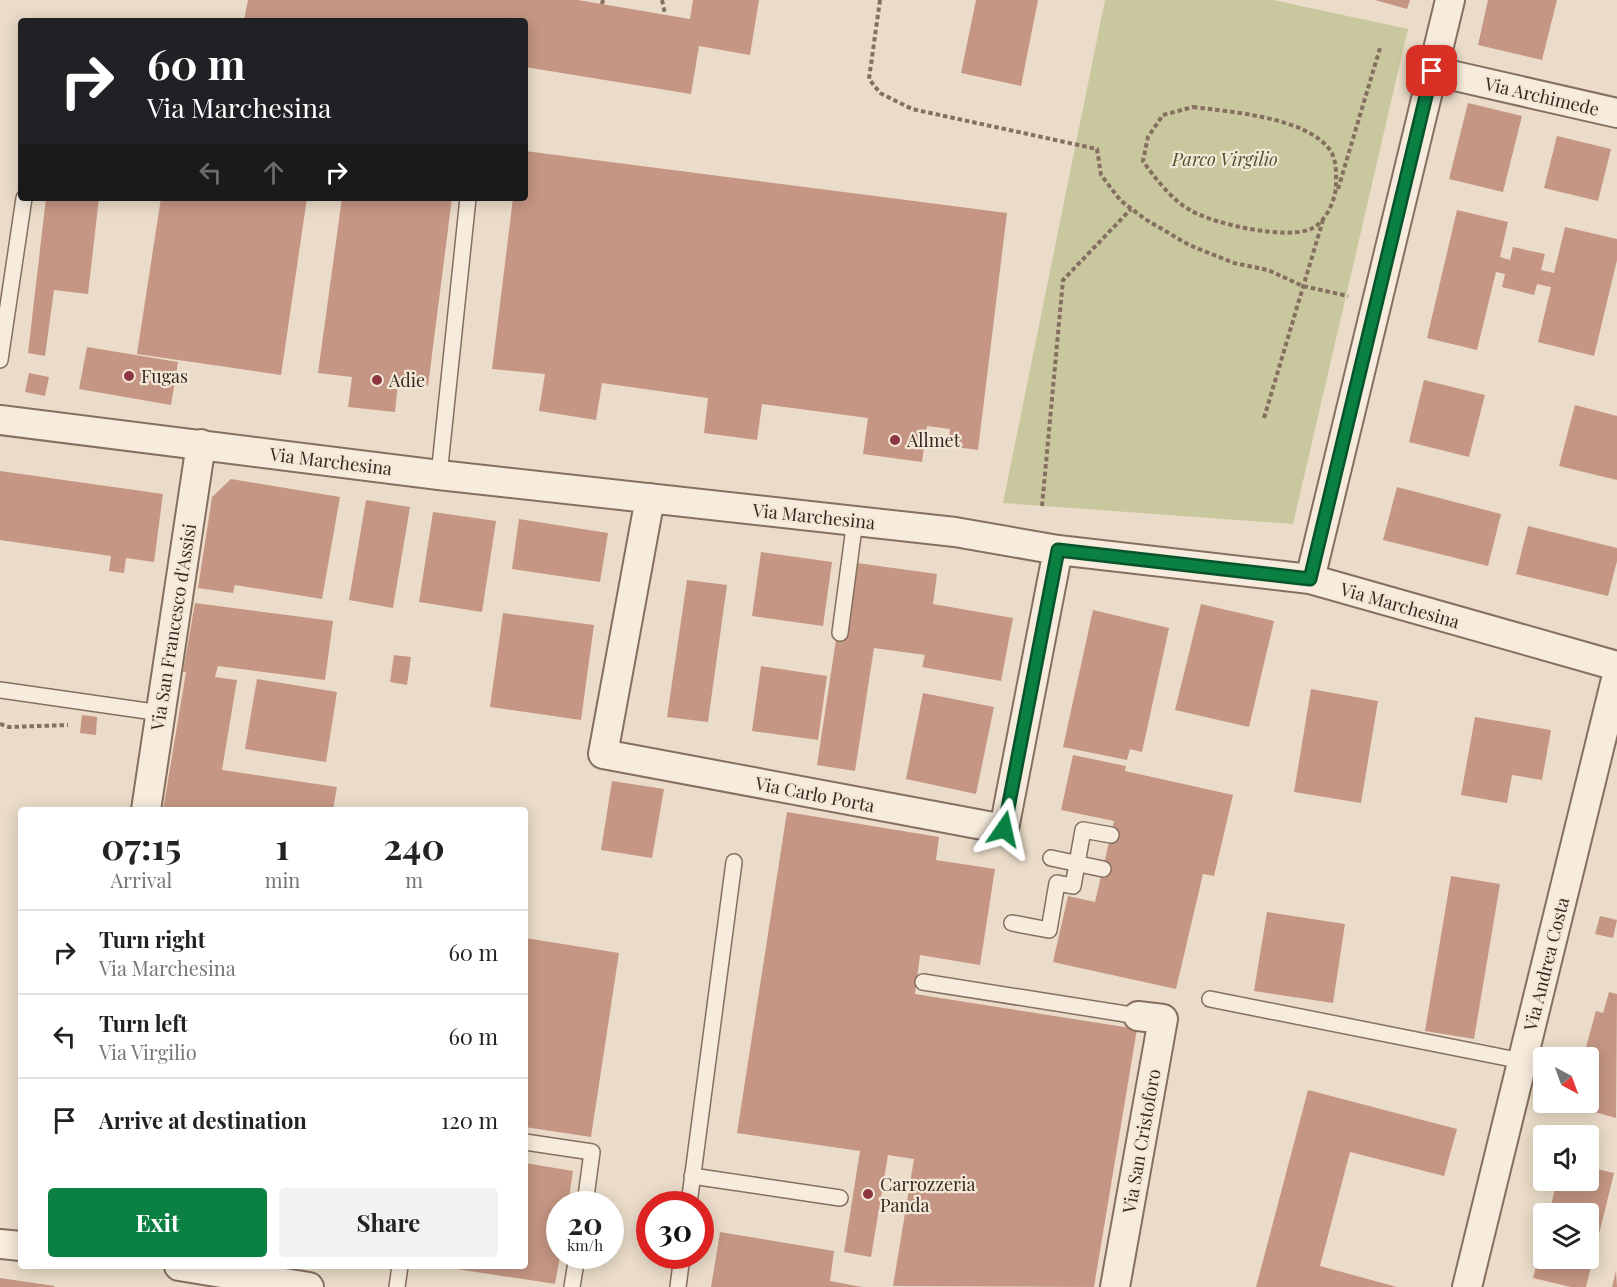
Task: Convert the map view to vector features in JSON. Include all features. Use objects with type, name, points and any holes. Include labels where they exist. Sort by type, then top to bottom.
[{"type":"street","points":[[1310,579],[1450,0]]},
{"type":"street","name":"Via Archimede","points":[[1432,71],[1617,113]]},
{"type":"street","name":"Via Marchesina","points":[[0,420],[439,475],[955,532],[1058,550],[1310,579],[1617,666]]},
{"type":"street","name":"Via San Francesco d'Assisi","points":[[146,807],[201,444]]},
{"type":"street","name":"Via Carlo Porta","points":[[650,498],[603,754],[1004,829],[1058,550]]},
{"type":"street","name":"Via Andrea Costa","points":[[1467,1287],[1617,675]]},
{"type":"street","name":"Via San Cristoforo","points":[[1115,1287],[1163,1019],[1138,1016]]},
{"type":"street","points":[[0,1244],[18,1246]]},
{"type":"street","points":[[198,1269],[309,1287]]},
{"type":"lane","points":[[0,360],[24,201]]},
{"type":"lane","points":[[439,475],[468,201]]},
{"type":"lane","points":[[840,633],[855,520]]},
{"type":"lane","points":[[0,690],[160,713]]},
{"type":"lane","points":[[1012,923],[1049,930],[1057,883],[1073,886],[1083,830],[1111,834]]},
{"type":"lane","points":[[1051,858],[1103,869]]},
{"type":"lane","points":[[690,1191],[734,862]]},
{"type":"lane","points":[[923,982],[1138,1016]]},
{"type":"lane","points":[[1210,999],[1522,1061]]},
{"type":"lane","points":[[528,1142],[592,1152],[587,1191]]},
{"type":"lane","points":[[692,1176],[840,1198]]},
{"type":"lane","points":[[397,1287],[400,1269]]},
{"type":"lane","points":[[572,1287],[575,1269]]},
{"type":"lane","points":[[678,1287],[680,1269]]},
{"type":"path","points":[[662,0],[665,14]]},
{"type":"path","points":[[880,0],[869,79],[880,93],[912,109],[1097,149],[1101,175],[1131,209],[1189,245],[1234,263],[1268,270],[1303,286],[1377,302]]},
{"type":"path","points":[[1264,418],[1323,220],[1336,195],[1380,48]]},
{"type":"path","points":[[1323,220],[1313,228],[1288,235],[1254,230],[1189,210],[1154,177],[1143,161],[1148,136],[1163,115],[1193,107],[1239,113],[1287,124],[1317,138],[1331,151],[1337,168],[1336,195]]},
{"type":"path","points":[[1042,506],[1063,280],[1131,209]]},
{"type":"path","points":[[0,724],[9,727],[71,725]]},
{"type":"green space","name":"Parco Virgilio","points":[[1105,0],[1273,0],[1408,29],[1293,524],[1003,503]]},
{"type":"building","points":[[248,0],[578,0],[690,19],[693,0],[759,0],[750,55],[699,46],[691,94],[528,67],[528,18],[244,18]]},
{"type":"building","points":[[976,0],[1038,0],[1021,86],[961,73]]},
{"type":"building","points":[[1375,0],[1410,0],[1407,9]]},
{"type":"building","points":[[1488,0],[1557,0],[1542,60],[1478,45]]},
{"type":"building","points":[[1468,103],[1522,116],[1503,192],[1449,179]]},
{"type":"building","points":[[1557,136],[1611,149],[1598,201],[1544,188]]},
{"type":"building","points":[[528,151],[1007,213],[978,450],[948,446],[950,429],[927,426],[922,462],[863,454],[868,418],[762,404],[757,440],[704,433],[708,398],[602,383],[596,420],[539,411],[545,374],[492,369],[513,201],[528,201]]},
{"type":"building","points":[[46,201],[99,201],[88,294],[54,290],[45,356],[28,353]]},
{"type":"building","points":[[161,201],[307,201],[281,375],[137,354]]},
{"type":"building","points":[[342,201],[452,201],[428,386],[398,383],[395,412],[348,407],[352,377],[318,373]]},
{"type":"building","points":[[1457,210],[1508,222],[1500,257],[1510,260],[1513,247],[1545,254],[1541,270],[1554,273],[1565,227],[1617,239],[1617,260],[1594,356],[1538,342],[1551,287],[1537,284],[1534,295],[1502,287],[1505,274],[1496,272],[1477,350],[1427,338]]},
{"type":"building","name":"Fugas","points":[[87,347],[178,362],[171,405],[79,389]]},
{"type":"building","points":[[29,373],[49,377],[45,396],[25,392]]},
{"type":"building","points":[[1424,380],[1485,395],[1469,457],[1409,442]]},
{"type":"building","points":[[1575,405],[1617,416],[1617,480],[1559,466]]},
{"type":"building","points":[[0,471],[163,494],[154,562],[126,558],[124,573],[109,571],[111,556],[0,540]]},
{"type":"building","points":[[231,479],[340,497],[322,599],[235,585],[233,593],[198,588],[212,497]]},
{"type":"building","points":[[1397,487],[1501,514],[1488,566],[1383,540]]},
{"type":"building","points":[[366,500],[410,507],[393,608],[349,600]]},
{"type":"building","points":[[433,512],[496,521],[482,612],[419,602]]},
{"type":"building","points":[[519,519],[608,533],[600,582],[512,569]]},
{"type":"building","points":[[1528,526],[1617,548],[1617,561],[1608,596],[1516,574]]},
{"type":"building","points":[[761,552],[832,562],[823,626],[752,616]]},
{"type":"building","points":[[857,563],[937,574],[933,604],[1013,618],[1001,681],[922,667],[925,655],[874,648],[855,771],[817,765],[837,633]]},
{"type":"building","points":[[687,580],[727,585],[708,722],[667,717]]},
{"type":"building","points":[[195,603],[333,621],[325,680],[218,666],[215,677],[237,680],[222,770],[337,787],[334,807],[164,807],[186,672],[183,672]]},
{"type":"building","points":[[1201,604],[1274,621],[1249,727],[1175,710]]},
{"type":"building","points":[[1093,610],[1169,628],[1142,752],[1130,749],[1127,760],[1063,747]]},
{"type":"building","points":[[503,613],[594,625],[581,720],[490,707]]},
{"type":"building","points":[[394,655],[411,657],[407,685],[390,682]]},
{"type":"building","points":[[761,666],[827,676],[818,740],[752,731]]},
{"type":"building","points":[[257,679],[337,692],[326,762],[245,749]]},
{"type":"building","points":[[1311,689],[1378,701],[1361,803],[1294,792]]},
{"type":"building","points":[[923,693],[994,707],[976,794],[906,779]]},
{"type":"building","points":[[82,715],[97,717],[96,735],[80,733]]},
{"type":"building","points":[[1475,717],[1551,730],[1542,780],[1512,775],[1507,803],[1461,795]]},
{"type":"building","points":[[1073,755],[1126,766],[1125,771],[1233,795],[1214,876],[1203,874],[1176,989],[1053,962],[1068,896],[1095,902],[1114,821],[1061,810]]},
{"type":"building","points":[[612,781],[664,789],[652,858],[601,850]]},
{"type":"building","points":[[787,812],[939,837],[936,860],[995,869],[980,965],[920,955],[915,994],[1137,1029],[1094,1287],[893,1286],[914,1159],[888,1155],[871,1257],[844,1252],[860,1151],[737,1133]]},
{"type":"building","points":[[1451,876],[1500,884],[1474,1039],[1425,1031]]},
{"type":"building","points":[[1267,912],[1345,924],[1333,1003],[1254,991]]},
{"type":"building","points":[[1600,916],[1617,920],[1613,938],[1595,934]]},
{"type":"building","points":[[528,938],[619,953],[591,1137],[528,1127]]},
{"type":"building","points":[[1609,992],[1617,994],[1616,1118],[1598,1113],[1599,1047],[1586,1047],[1596,1011],[1603,1013]]},
{"type":"building","points":[[1308,1090],[1457,1129],[1444,1176],[1350,1152],[1320,1266],[1397,1287],[1256,1287]]},
{"type":"building","points":[[528,1164],[573,1171],[570,1191],[546,1191],[546,1269],[558,1269],[555,1284],[456,1269],[528,1269]]},
{"type":"building","points":[[1599,1170],[1614,1173],[1599,1234],[1599,1203],[1552,1203],[1554,1191],[1599,1191]]},
{"type":"building","points":[[720,1232],[834,1251],[830,1281],[862,1287],[711,1287]]},
{"type":"building","points":[[1535,1269],[1590,1269],[1586,1287],[1571,1287],[1533,1278]]},
{"type":"building","points":[[1616,1271],[1617,1287],[1612,1287]]},
{"type":"building","points":[[0,1278],[55,1286],[0,1287]]},
{"type":"place","name":"Fugas","points":[[129,376]]},
{"type":"place","name":"Adie","points":[[377,380]]},
{"type":"place","name":"Allmet","points":[[895,440]]},
{"type":"place","name":"Carrozzeria Panda","points":[[868,1194]]},
{"type":"route","points":[[1004,829],[1058,550],[1310,579],[1432,71]]}]
